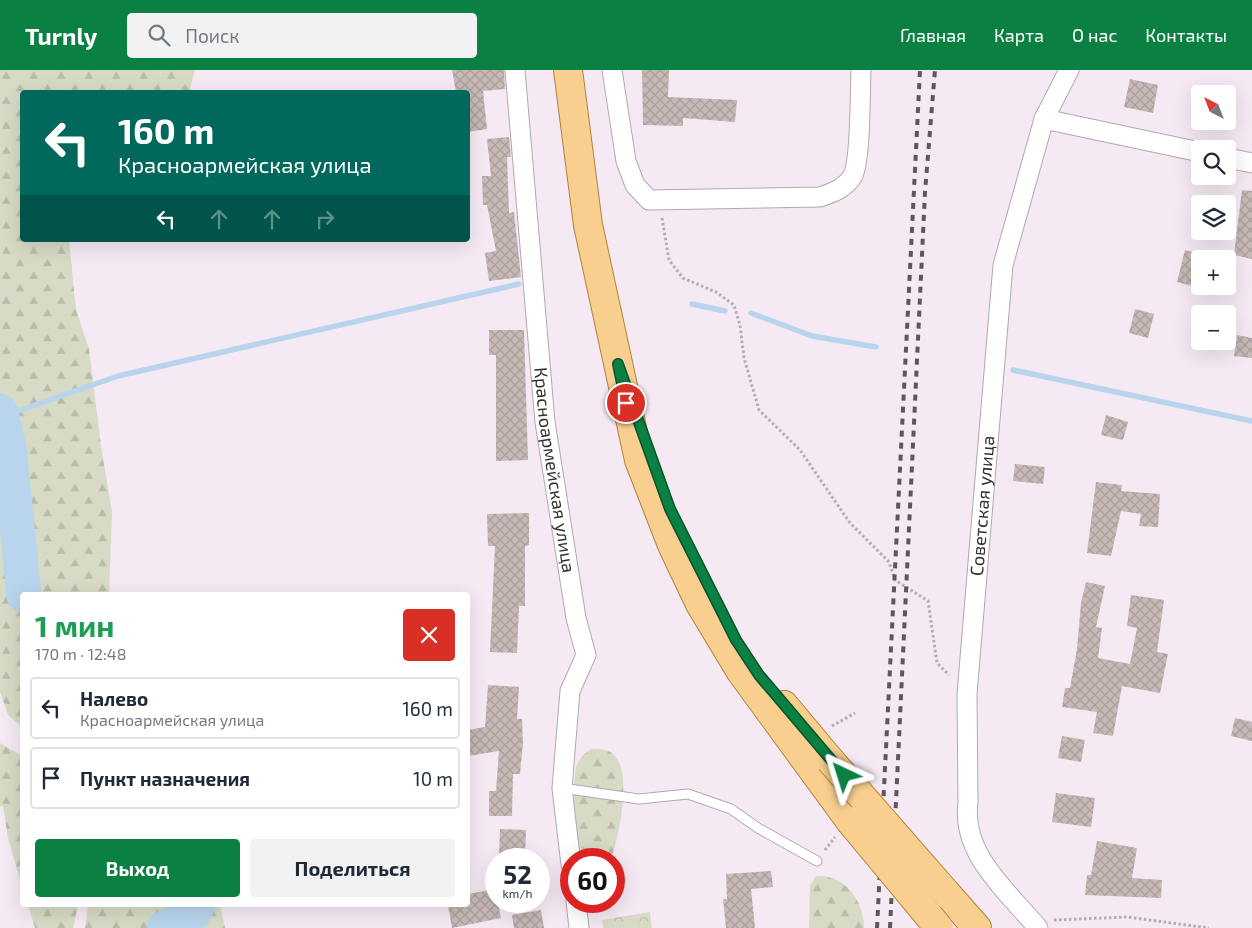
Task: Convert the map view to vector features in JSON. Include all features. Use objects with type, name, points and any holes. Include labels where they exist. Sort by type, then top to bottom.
[{"type":"main road","points":[[568,70],[588,225],[639,460],[672,545],[700,604],[746,679],[845,826],[939,928]]},
{"type":"main road","points":[[618,364],[670,509],[736,640],[759,675],[830,760],[977,928]]},
{"type":"street","name":"Красноармейская улица","points":[[515,70],[545,422],[576,618],[586,655],[570,691],[562,788],[569,848]]},
{"type":"street","points":[[612,70],[626,161],[634,185],[649,200],[820,197],[838,191],[853,177],[857,158],[861,70]]},
{"type":"street","name":"Советская улица","points":[[1038,928],[978,856],[969,836],[966,819],[968,803],[967,694],[1003,265],[1044,118],[1069,70]]},
{"type":"street","points":[[1044,118],[1191,150]]},
{"type":"street","points":[[1236,160],[1252,163]]},
{"type":"street","points":[[577,913],[579,928]]},
{"type":"lane","points":[[562,788],[639,799],[688,794],[731,809],[758,828],[817,861]]},
{"type":"path","points":[[649,200],[663,219],[669,260],[684,278],[716,292],[734,305],[740,325],[744,358],[758,410],[800,450],[850,523],[889,562],[895,580],[928,601],[937,662],[967,694]]},
{"type":"path","points":[[832,726],[855,713]]},
{"type":"path","points":[[817,861],[845,826]]},
{"type":"path","points":[[1023,910],[1053,920],[1127,917],[1209,928]]},
{"type":"green space","points":[[0,70],[195,70],[190,88],[192,90],[20,90],[20,242],[69,242],[76,310],[89,349],[101,446],[112,512],[109,592],[20,592],[20,725],[8,715],[0,692]]},
{"type":"green space","points":[[0,743],[20,755],[20,880],[8,838],[3,806],[0,806]]},
{"type":"green space","points":[[591,749],[599,749],[611,752],[619,762],[623,789],[618,836],[614,848],[579,848],[577,844],[573,789],[576,766],[582,756]]},
{"type":"green space","points":[[816,876],[835,879],[850,891],[860,908],[864,928],[809,928],[810,885]]},
{"type":"green space","points":[[29,907],[78,907],[73,928],[35,928]]},
{"type":"green space","points":[[88,907],[220,907],[225,928],[85,928]]},
{"type":"green space","points":[[650,912],[652,928],[603,928],[602,920]]},
{"type":"building","points":[[452,70],[504,70],[505,89],[483,91],[487,129],[470,132],[470,90],[456,90]]},
{"type":"building","points":[[642,70],[669,70],[668,97],[737,100],[735,122],[683,118],[683,126],[643,125]]},
{"type":"building","points":[[1130,79],[1158,85],[1153,113],[1124,107]]},
{"type":"building","points":[[509,137],[511,157],[507,157],[509,213],[514,212],[521,277],[489,281],[485,253],[496,251],[487,205],[483,205],[482,176],[491,176],[487,139]]},
{"type":"building","points":[[1242,190],[1252,191],[1252,259],[1236,255],[1236,239]]},
{"type":"building","points":[[1185,250],[1191,252],[1191,286],[1177,282]]},
{"type":"building","points":[[1135,309],[1154,314],[1148,338],[1129,333]]},
{"type":"building","points":[[489,330],[524,330],[528,460],[496,461],[496,355],[489,355]]},
{"type":"building","points":[[1237,335],[1252,338],[1252,358],[1234,356]]},
{"type":"building","points":[[1106,415],[1128,422],[1123,440],[1101,435]]},
{"type":"building","points":[[1015,464],[1045,467],[1043,484],[1013,481]]},
{"type":"building","points":[[1096,482],[1122,485],[1121,491],[1160,494],[1158,527],[1139,526],[1141,514],[1121,511],[1111,556],[1087,553]]},
{"type":"building","points":[[529,513],[529,545],[525,546],[525,606],[519,606],[517,653],[490,652],[495,546],[488,546],[487,514]]},
{"type":"building","points":[[1086,582],[1105,586],[1096,627],[1102,628],[1098,658],[1130,664],[1137,628],[1127,626],[1131,595],[1164,600],[1157,652],[1168,654],[1160,693],[1122,686],[1113,736],[1093,733],[1097,712],[1062,707],[1065,688],[1070,688],[1077,649],[1081,603]]},
{"type":"building","points":[[488,685],[519,687],[517,719],[522,719],[523,743],[520,774],[513,774],[512,816],[489,816],[489,791],[496,791],[499,751],[470,756],[470,730],[485,727]]},
{"type":"building","points":[[1235,718],[1252,722],[1252,741],[1231,736]]},
{"type":"building","points":[[1062,736],[1085,740],[1081,762],[1058,758]]},
{"type":"building","points":[[1056,793],[1095,798],[1091,827],[1052,822]]},
{"type":"building","points":[[500,829],[526,830],[525,848],[499,848]]},
{"type":"building","points":[[1097,841],[1137,848],[1132,878],[1162,880],[1161,898],[1085,895],[1087,875],[1091,875]]},
{"type":"building","points":[[771,871],[773,887],[751,889],[755,928],[726,928],[723,899],[727,899],[726,874]]},
{"type":"building","points":[[485,891],[485,913],[500,913],[501,918],[452,928],[448,907],[470,907],[470,894]]},
{"type":"building","points":[[542,913],[544,928],[514,928],[512,915]]},
{"type":"waterway","points":[[1,417],[118,376],[519,284]]},
{"type":"waterway","points":[[692,304],[725,311]]},
{"type":"waterway","points":[[751,313],[812,336],[876,347]]},
{"type":"waterway","points":[[1013,370],[1252,421]]},
{"type":"waterway","points":[[0,411],[9,447],[24,592]]},
{"type":"waterway","points":[[164,928],[193,914],[197,907]]},
{"type":"railway","points":[[877,928],[920,70]]},
{"type":"railway","points":[[890,928],[925,192],[935,70]]},
{"type":"route","points":[[626,403],[618,364],[670,509],[693,558],[736,640],[759,675],[844,775]]}]
